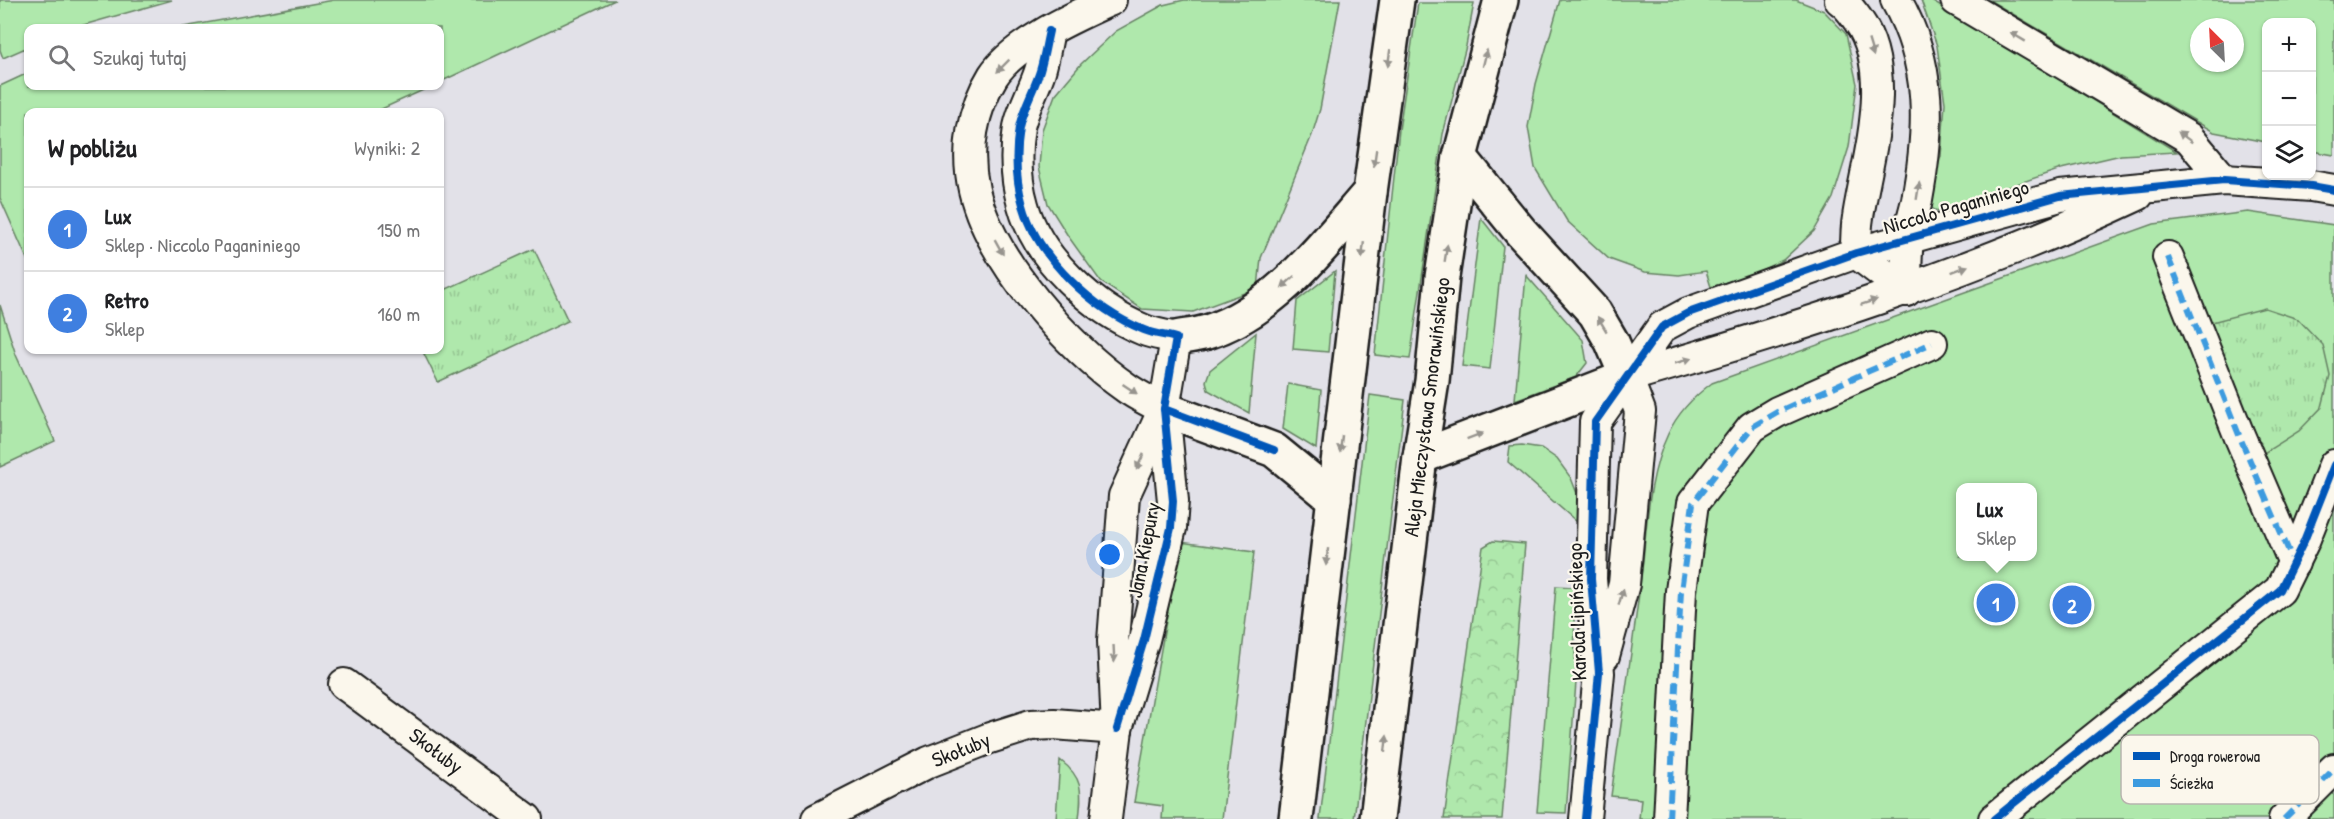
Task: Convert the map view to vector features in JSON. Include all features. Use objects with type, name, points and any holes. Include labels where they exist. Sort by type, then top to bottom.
[{"type":"main road","points":[[1296,819],[1370,192],[1397,0]]},
{"type":"main road","name":"Aleja Mieczysława Smorawińskiego","points":[[1377,819],[1420,457],[1432,381],[1442,277],[1460,157],[1501,0]]},
{"type":"main road","points":[[1420,457],[1627,377],[1612,342],[1595,313],[1521,232],[1460,157]]},
{"type":"main road","points":[[1176,338],[1206,333],[1233,322],[1288,284],[1370,192]]},
{"type":"main road","points":[[1164,409],[1274,450],[1334,499]]},
{"type":"street","points":[[1111,0],[1049,31],[1019,50],[994,75],[980,103],[970,134],[974,190],[999,249],[1047,315],[1091,359],[1129,389],[1164,409]]},
{"type":"street","points":[[1840,0],[1846,4],[1866,32],[1875,61],[1876,110],[1857,220],[1856,253],[1906,291]]},
{"type":"street","points":[[1896,0],[1908,22],[1921,59],[1925,95],[1926,128],[1908,240],[1906,291]]},
{"type":"street","points":[[1956,0],[2189,138],[2224,180]]},
{"type":"street","points":[[1049,31],[1040,71],[1020,127],[1017,171],[1023,206],[1038,240],[1059,268],[1087,295],[1115,315],[1145,330],[1176,338]]},
{"type":"street","name":"Niccolo Paganiniego","points":[[1627,377],[1662,327],[1688,313],[1856,253],[2060,196],[2224,180],[2311,186],[2334,190]]},
{"type":"street","name":"Niccolo Paganiniego","points":[[1627,377],[1906,291],[2079,223],[2160,185]]},
{"type":"street","points":[[2168,257],[2239,435],[2294,563]]},
{"type":"street","name":"Jana Kiepury","points":[[1106,819],[1117,729],[1113,641],[1124,496],[1164,409],[1176,338]]},
{"type":"street","points":[[1669,819],[1681,591],[1693,502],[1752,427],[1777,412],[1932,344]]},
{"type":"street","name":"Karola Lipińskiego","points":[[1599,674],[1591,579],[1595,423],[1627,377]]},
{"type":"street","name":"Karola Lipińskiego","points":[[1585,819],[1599,674],[1624,584],[1640,411],[1627,377]]},
{"type":"street","name":"Jana Kiepury","points":[[1117,729],[1144,640],[1171,528],[1173,501],[1164,409]]},
{"type":"street","points":[[1994,819],[2280,590],[2294,563],[2334,465]]},
{"type":"street","name":"Skołuby","points":[[344,684],[528,819]]},
{"type":"street","name":"Skołuby","points":[[817,819],[929,762],[1031,725],[1054,724],[1117,729]]},
{"type":"street","points":[[2319,784],[2334,769]]},
{"type":"street","points":[[2284,819],[2299,804]]},
{"type":"green space","points":[[0,0],[172,0],[87,24],[24,24],[24,49],[3,58],[0,50]]},
{"type":"green space","points":[[334,0],[615,0],[444,80],[444,24],[200,24]]},
{"type":"green space","points":[[1184,0],[1340,0],[1320,109],[1312,135],[1261,258],[1258,288],[1193,312],[1142,309],[1101,282],[1048,204],[1039,167],[1042,130],[1055,95],[1081,64],[1116,31],[1163,5]]},
{"type":"green space","points":[[1560,0],[1796,0],[1824,11],[1846,34],[1857,84],[1849,147],[1833,198],[1814,231],[1783,260],[1753,274],[1711,287],[1706,271],[1679,275],[1645,272],[1609,259],[1567,221],[1535,168],[1528,127],[1536,84]]},
{"type":"green space","points":[[1921,0],[1930,0],[2177,152],[2121,155],[2061,169],[1938,211],[1930,207],[1929,198],[1941,156],[1945,103],[1937,46]]},
{"type":"green space","points":[[1989,0],[2334,0],[2334,155],[2316,152],[2316,18],[2262,18],[2262,141],[2214,132]]},
{"type":"green space","points":[[1418,3],[1474,3],[1466,46],[1443,134],[1410,359],[1375,355],[1399,130]]},
{"type":"green space","points":[[24,75],[24,90],[423,90],[384,108],[24,108],[24,252],[0,198],[0,86]]},
{"type":"green space","points":[[2248,212],[2334,225],[2334,819],[1639,819],[1641,799],[1611,796],[1652,487],[1661,451],[1676,419],[1712,383],[2154,224]]},
{"type":"green space","points":[[1481,218],[1503,246],[1490,369],[1462,366]]},
{"type":"green space","points":[[534,249],[568,321],[438,382],[424,354],[444,354],[444,290]]},
{"type":"green space","points":[[1335,271],[1328,352],[1293,349],[1297,301]]},
{"type":"green space","points":[[1526,275],[1583,340],[1587,363],[1576,377],[1515,400]]},
{"type":"green space","points":[[0,305],[16,355],[55,441],[0,467]]},
{"type":"green space","points":[[2265,308],[2298,319],[2323,345],[2330,376],[2322,407],[2299,431],[2264,453],[2208,323]]},
{"type":"green space","points":[[1256,333],[1249,413],[1208,390],[1206,381],[1210,370]]},
{"type":"green space","points":[[1288,384],[1321,390],[1316,449],[1283,429]]},
{"type":"green space","points":[[1370,395],[1405,400],[1354,819],[1320,819]]},
{"type":"green space","points":[[1510,446],[1541,448],[1557,459],[1571,478],[1578,496],[1577,522],[1508,462]]},
{"type":"green space","points":[[1493,541],[1525,544],[1502,819],[1444,819],[1483,547]]},
{"type":"green space","points":[[1180,542],[1254,552],[1222,819],[1162,819],[1163,806],[1134,802]]},
{"type":"green space","points":[[1556,586],[1573,587],[1576,682],[1566,813],[1537,812]]},
{"type":"green space","points":[[1060,760],[1074,773],[1080,786],[1079,819],[1056,819]]},
{"type":"marked path","points":[[2168,257],[2239,435],[2294,563]]},
{"type":"marked path","points":[[1669,819],[1681,591],[1693,503],[1752,427],[1777,412],[1932,343]]},
{"type":"marked path","points":[[2319,784],[2334,769]]},
{"type":"marked path","points":[[2284,819],[2299,804]]},
{"type":"cycle path","points":[[1049,31],[1040,71],[1023,113],[1018,137],[1019,186],[1030,225],[1054,263],[1087,296],[1125,321],[1148,331],[1176,338],[1164,409],[1173,501],[1171,528],[1144,640],[1117,729]]},
{"type":"cycle path","points":[[1585,819],[1599,673],[1591,579],[1595,422],[1662,327],[1688,313],[1856,253],[2060,196],[2224,180],[2311,186],[2334,190]]},
{"type":"cycle path","points":[[1164,409],[1274,450]]},
{"type":"cycle path","points":[[1994,819],[2280,590],[2304,541],[2334,465]]},
{"type":"place","name":"Lux","points":[[1996,603]]},
{"type":"place","name":"Retro","points":[[2072,605]]}]
